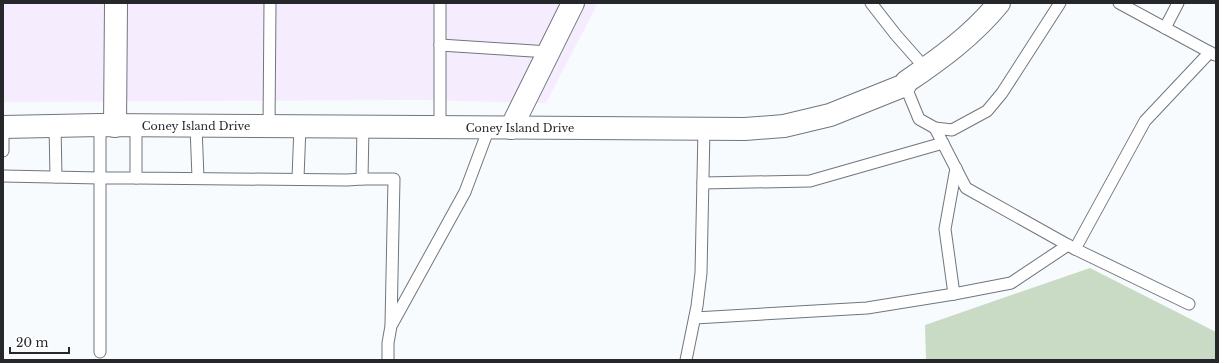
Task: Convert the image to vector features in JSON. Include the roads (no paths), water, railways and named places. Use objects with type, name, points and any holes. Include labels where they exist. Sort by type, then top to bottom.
[{"type":"street","points":[[116,3],[117,125]]},
{"type":"street","points":[[511,128],[574,3]]},
{"type":"street","name":"Coney Island Drive","points":[[3,127],[117,125],[745,129],[784,126],[830,116],[905,85],[906,82],[943,58],[973,32],[999,3]]},
{"type":"lane","points":[[269,127],[270,3]]},
{"type":"lane","points":[[440,3],[440,128]]},
{"type":"lane","points":[[871,3],[896,35],[926,69]]},
{"type":"lane","points":[[905,85],[919,119],[935,128],[952,130],[987,111],[1002,93],[1060,3]]},
{"type":"lane","points":[[695,318],[867,308],[954,294],[1011,283],[1072,247],[1145,121],[1213,54],[1119,3]]},
{"type":"lane","points":[[1165,28],[1178,3]]},
{"type":"lane","points":[[440,45],[549,52]]},
{"type":"lane","points":[[100,352],[100,178],[117,125]]},
{"type":"lane","points":[[117,125],[136,178]]},
{"type":"lane","points":[[55,126],[56,177]]},
{"type":"lane","points":[[196,126],[198,178]]},
{"type":"lane","points":[[298,178],[300,126]]},
{"type":"lane","points":[[3,127],[3,151]]},
{"type":"lane","points":[[362,179],[363,127]]},
{"type":"lane","points":[[391,326],[465,192],[489,128]]},
{"type":"lane","points":[[935,128],[966,188],[1072,247],[1189,304]]},
{"type":"lane","points":[[686,360],[695,318],[701,265],[704,129]]},
{"type":"lane","points":[[703,183],[810,181],[943,143]]},
{"type":"lane","points":[[954,294],[944,229],[956,168]]},
{"type":"lane","points":[[3,176],[100,178],[394,179],[391,326],[388,343],[388,360]]}]
